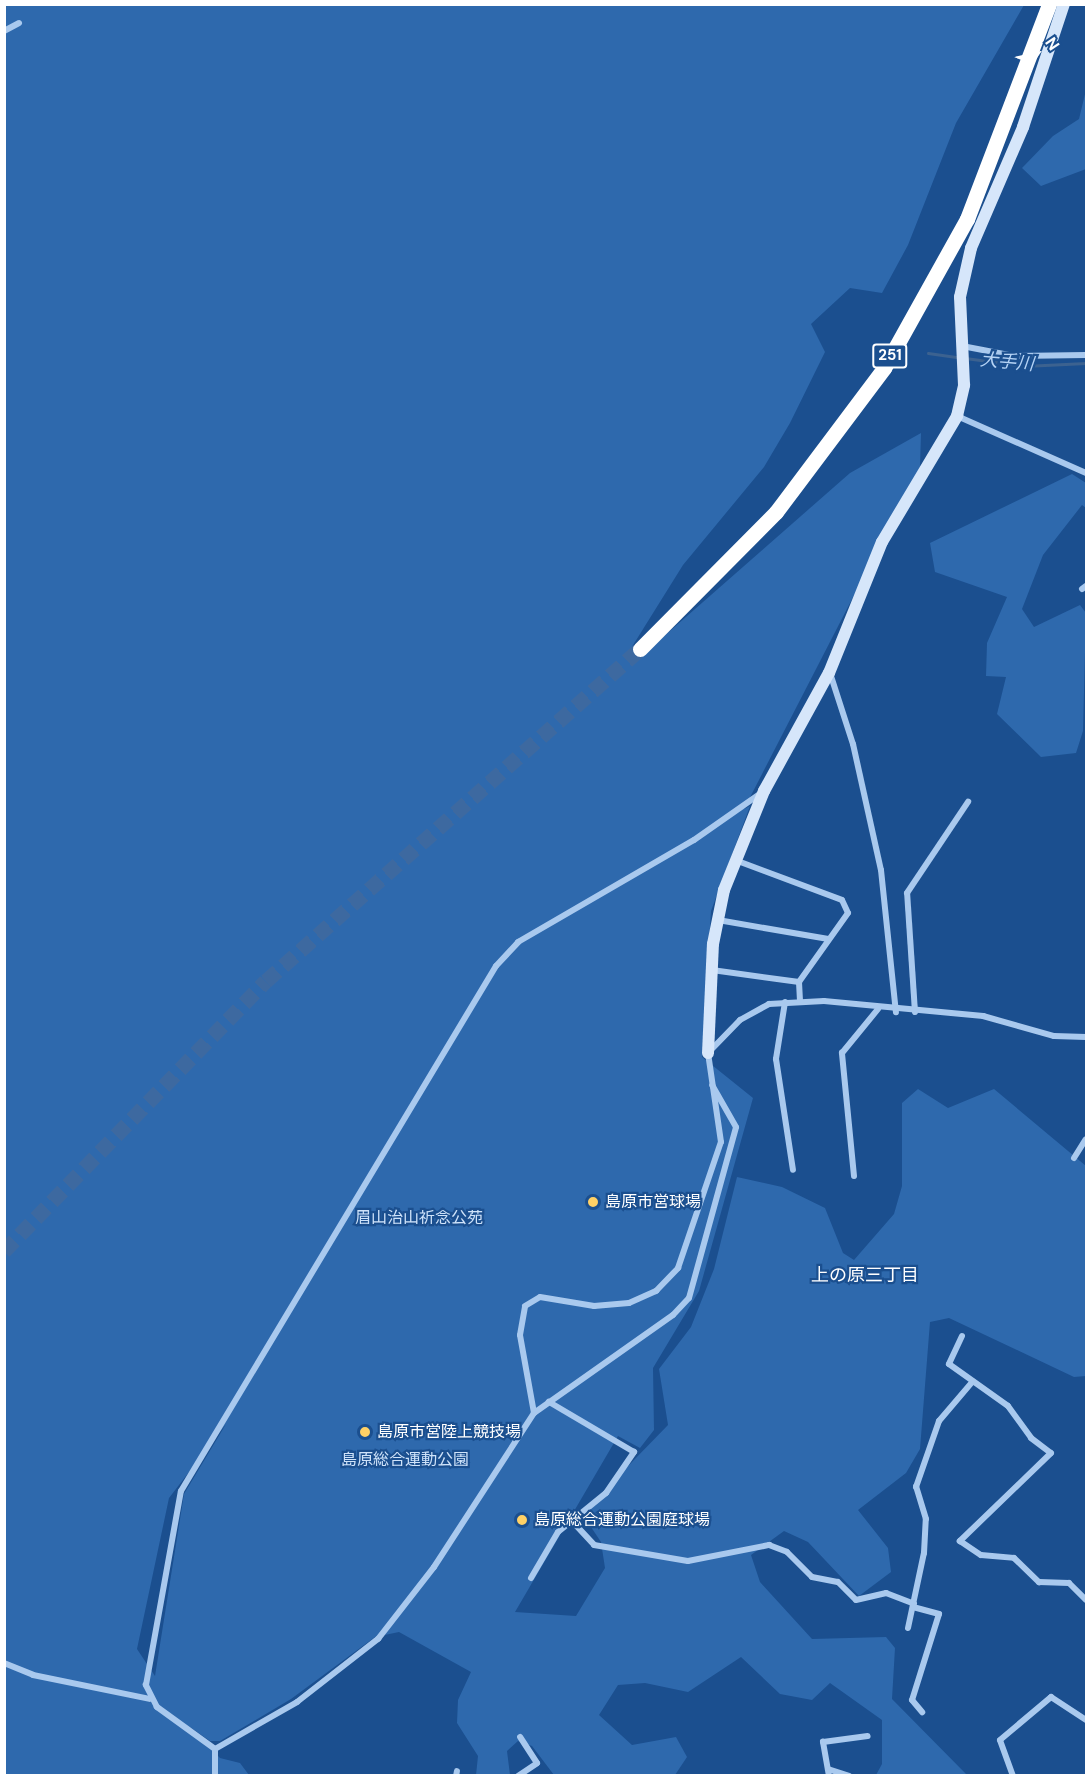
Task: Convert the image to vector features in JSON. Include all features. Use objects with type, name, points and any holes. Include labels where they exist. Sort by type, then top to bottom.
[{"type":"highway","name":"251","points":[[640,649],[776,512],[884,368],[967,219],[1023,83],[1048,4]]},
{"type":"street","points":[[534,1413],[520,1335],[525,1306],[540,1297],[594,1306],[629,1303],[656,1291],[678,1268],[719,1156],[721,1128],[710,1082],[708,1053],[711,970],[717,920],[735,860],[764,791],[829,673],[882,542],[957,416],[962,365],[960,297],[971,248],[1023,127],[1064,4]]},
{"type":"street","points":[[4,31],[19,22]]},
{"type":"street","points":[[961,348],[1014,356],[1086,355]]},
{"type":"street","points":[[957,416],[1086,473]]},
{"type":"street","points":[[829,673],[853,744],[881,870],[896,1012]]},
{"type":"street","points":[[150,1699],[146,1672],[181,1491],[495,966],[518,942],[694,840],[764,791]]},
{"type":"street","points":[[915,1012],[907,892],[968,802]]},
{"type":"street","points":[[735,860],[842,900],[848,913],[799,982],[800,1002]]},
{"type":"street","points":[[717,920],[828,939]]},
{"type":"street","points":[[711,970],[799,982]]},
{"type":"street","points":[[708,1053],[749,1013],[785,1002],[896,1012],[983,1016],[1054,1036],[1086,1037]]},
{"type":"street","points":[[785,1002],[776,1059],[793,1170]]},
{"type":"street","points":[[854,1176],[842,1053],[878,1009]]},
{"type":"street","points":[[215,1749],[297,1702],[386,1632],[534,1413],[673,1315],[695,1287],[736,1127],[710,1082]]},
{"type":"street","points":[[1074,1158],[1086,1138]]},
{"type":"street","points":[[962,1336],[949,1364],[1008,1406],[1031,1438],[1051,1454],[960,1541],[981,1555],[1014,1558],[1039,1582],[1069,1583],[1086,1600]]},
{"type":"street","points":[[908,1628],[926,1519],[916,1487],[939,1421],[972,1380]]},
{"type":"street","points":[[531,1578],[571,1520],[606,1493],[634,1452],[549,1402]]},
{"type":"street","points":[[571,1520],[594,1545],[688,1561],[769,1545],[787,1552],[812,1577],[838,1582],[856,1600],[886,1593],[913,1606],[939,1614],[912,1700],[922,1712]]},
{"type":"street","points":[[4,1663],[33,1675],[150,1699],[215,1749]]},
{"type":"street","points":[[1013,1776],[1000,1740],[1051,1697],[1086,1720]]},
{"type":"street","points":[[849,1776],[829,1772],[824,1742],[868,1736]]},
{"type":"street","points":[[518,1776],[537,1762],[520,1737]]},
{"type":"street","points":[[215,1749],[215,1776]]},
{"type":"green space","points":[[5,5],[1024,5],[956,123],[908,245],[882,293],[850,288],[811,324],[825,352],[790,423],[764,467],[683,565],[630,650],[646,652],[850,473],[921,433],[920,467],[744,809],[750,806],[711,911],[702,1057],[753,1098],[699,1291],[653,1368],[654,1430],[640,1448],[618,1436],[515,1612],[576,1616],[605,1568],[601,1542],[585,1518],[597,1498],[668,1425],[659,1369],[691,1327],[714,1269],[737,1177],[782,1187],[825,1208],[843,1253],[854,1260],[894,1214],[902,1186],[902,1103],[918,1089],[948,1108],[994,1089],[1086,1166],[1086,1376],[1074,1377],[949,1318],[930,1322],[920,1449],[906,1473],[858,1510],[888,1548],[891,1572],[859,1596],[808,1542],[784,1531],[751,1555],[760,1582],[812,1639],[886,1637],[895,1648],[892,1699],[967,1775],[876,1775],[882,1764],[882,1720],[830,1683],[812,1700],[780,1694],[741,1657],[688,1692],[645,1683],[618,1685],[599,1715],[632,1745],[676,1737],[687,1757],[675,1775],[554,1775],[532,1746],[518,1741],[507,1751],[510,1775],[476,1775],[478,1756],[457,1723],[458,1700],[471,1672],[399,1632],[375,1637],[291,1699],[220,1741],[210,1741],[190,1727],[220,1758],[240,1763],[249,1775],[5,1776]],"holes":[[[226,1424],[184,1494],[155,1676],[137,1649],[169,1498]]]},
{"type":"green space","points":[[1086,90],[1086,169],[1041,186],[1022,168],[1053,136],[1079,119]]},
{"type":"green space","points":[[1072,474],[1086,483],[1086,508],[1082,505],[1043,555],[1022,609],[1034,627],[1080,605],[1086,613],[1083,731],[1076,753],[1041,757],[997,714],[1006,677],[986,676],[987,643],[1007,597],[935,572],[930,543]]},
{"type":"waterway","name":"大手川","points":[[928,353],[958,357]]},
{"type":"waterway","name":"大手川","points":[[965,358],[1024,366],[1086,363]]},
{"type":"tunnel","points":[[4,1251],[266,981],[640,649]]},
{"type":"place","name":"島原市営球場","points":[[593,1202]]},
{"type":"place","name":"島原市営陸上競技場","points":[[365,1432]]},
{"type":"place","name":"島原総合運動公園庭球場","points":[[522,1520]]},
{"type":"district","name":"上の原三丁目","points":[[865,1275]]},
{"type":"park label","name":"眉山治山祈念公苑","points":[[419,1218]]},
{"type":"park label","name":"島原総合運動公園","points":[[405,1460]]}]
